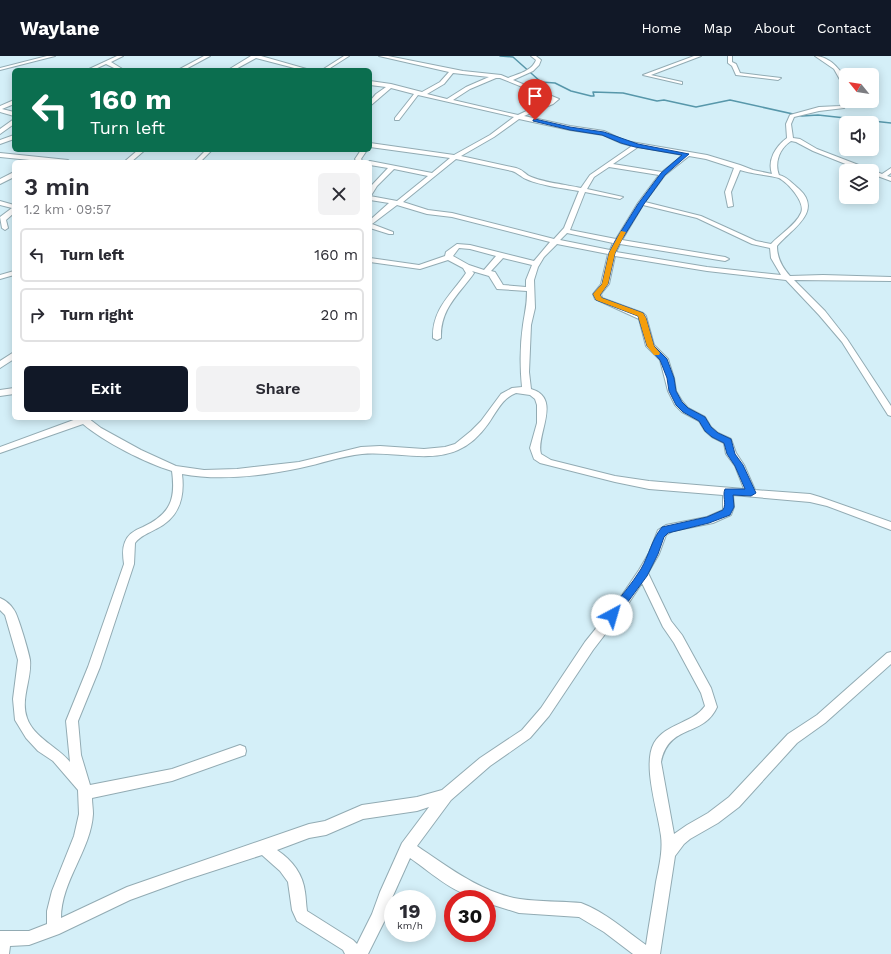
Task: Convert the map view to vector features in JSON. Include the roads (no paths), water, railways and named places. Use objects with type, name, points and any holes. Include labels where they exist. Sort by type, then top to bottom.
[{"type":"street","points":[[0,69],[53,56]]},
{"type":"street","points":[[92,68],[121,56]]},
{"type":"street","points":[[184,68],[208,56]]},
{"type":"street","points":[[234,68],[255,56],[300,68]]},
{"type":"street","points":[[327,68],[347,56]]},
{"type":"street","points":[[372,221],[434,175],[455,157],[492,136],[518,117],[551,103],[556,98],[497,76],[452,71],[381,56]]},
{"type":"street","points":[[510,80],[528,72],[537,64],[539,60],[533,56]]},
{"type":"street","points":[[680,83],[646,75],[698,56]]},
{"type":"street","points":[[730,56],[730,63],[734,65],[738,74],[778,78]]},
{"type":"street","points":[[817,56],[836,68],[839,73]]},
{"type":"street","points":[[106,62],[118,68]]},
{"type":"street","points":[[397,119],[420,93],[442,83],[452,71]]},
{"type":"street","points":[[450,100],[468,88],[497,76]]},
{"type":"street","points":[[372,83],[391,86],[518,117],[570,128],[604,133],[623,142],[707,157],[738,166],[752,172],[776,176],[784,179],[797,190],[803,199],[805,207],[802,217],[773,246],[773,255],[778,266],[817,307],[838,332],[858,360],[891,413]]},
{"type":"street","points":[[372,102],[378,95],[391,86]]},
{"type":"street","points":[[1,108],[12,103]]},
{"type":"street","points":[[1,108],[12,106]]},
{"type":"street","points":[[1,108],[12,113]]},
{"type":"street","points":[[790,139],[787,128],[789,119],[792,116],[819,109],[842,108]]},
{"type":"street","points":[[0,132],[12,123]]},
{"type":"street","points":[[0,142],[12,138]]},
{"type":"street","points":[[776,176],[773,168],[775,158],[781,145],[790,139],[798,140],[815,150],[851,164]]},
{"type":"street","points":[[372,145],[455,157],[519,170],[526,177],[533,179],[620,197]]},
{"type":"street","points":[[527,391],[525,358],[527,325],[531,308],[531,276],[536,264],[565,231],[570,223],[583,190],[592,176],[637,145]]},
{"type":"street","points":[[130,160],[140,152]]},
{"type":"street","points":[[199,160],[207,152]]},
{"type":"street","points":[[687,154],[663,174],[641,204],[612,253],[605,284],[597,294],[599,299],[640,315],[643,318],[650,346],[664,359],[670,378],[672,391],[678,403],[685,410],[702,419],[708,429],[715,435],[728,441],[731,454],[739,465],[751,493]]},
{"type":"street","points":[[0,155],[45,160]]},
{"type":"street","points":[[10,157],[17,160]]},
{"type":"street","points":[[372,163],[434,175]]},
{"type":"street","points":[[608,165],[663,174]]},
{"type":"street","points":[[730,206],[728,192],[738,166]]},
{"type":"street","points":[[372,190],[393,167]]},
{"type":"street","points":[[883,176],[891,170]]},
{"type":"street","points":[[0,182],[12,175]]},
{"type":"street","points":[[879,175],[891,179]]},
{"type":"street","points":[[372,198],[396,202],[427,212],[452,215],[526,235],[557,240],[612,253],[706,270],[788,278],[891,278]]},
{"type":"street","points":[[0,203],[12,206]]},
{"type":"street","points":[[641,204],[699,217],[749,241],[773,246]]},
{"type":"street","points":[[3,227],[2,219],[12,212]]},
{"type":"street","points":[[372,227],[391,233]]},
{"type":"street","points":[[565,231],[725,259]]},
{"type":"street","points":[[372,260],[420,267],[449,257],[449,254],[453,250],[462,245],[536,264]]},
{"type":"street","points":[[486,272],[500,255]]},
{"type":"street","points":[[449,257],[466,267],[492,274],[500,286],[504,288],[530,288]]},
{"type":"street","points":[[437,338],[436,327],[439,318],[454,292],[468,276],[469,270],[466,267]]},
{"type":"street","points":[[0,277],[12,274]]},
{"type":"street","points":[[0,365],[12,356]]},
{"type":"street","points":[[0,393],[12,391]]},
{"type":"street","points":[[85,420],[135,452],[176,469],[208,472],[249,472],[299,465],[346,453],[369,450],[435,452],[448,450],[455,447],[476,431],[498,400],[513,391],[527,391],[536,396],[541,402],[543,410],[535,448],[536,454],[540,459],[549,463],[632,483],[820,500],[891,526]]},
{"type":"street","points":[[0,450],[80,420]]},
{"type":"street","points":[[54,929],[54,911],[59,891],[81,836],[86,814],[84,790],[76,755],[72,721],[94,667],[129,564],[129,550],[131,541],[137,534],[159,524],[166,519],[172,511],[178,496],[176,469]]},
{"type":"street","points":[[360,954],[379,916],[385,897],[407,848],[446,795],[484,762],[526,734],[545,712],[589,646],[622,604],[643,573],[654,554],[660,536],[665,530],[709,520],[727,512],[730,507],[728,492]]},
{"type":"street","points":[[643,573],[667,624],[678,639],[707,692],[711,707],[708,714],[704,717],[678,729],[669,735],[656,751],[654,762],[668,837],[668,854],[652,954]]},
{"type":"street","points":[[0,603],[10,613],[24,660],[19,699],[21,720],[30,734],[43,747],[58,757],[84,790]]},
{"type":"street","points":[[668,854],[673,845],[686,832],[714,818],[731,804],[747,790],[768,763],[781,750],[806,728],[822,719],[891,657]]},
{"type":"street","points":[[84,790],[172,775],[240,751]]},
{"type":"street","points":[[1,954],[1,939],[29,938],[54,929],[127,894],[185,872],[263,848],[309,831],[326,828],[362,812],[417,804],[446,795]]},
{"type":"street","points":[[263,848],[286,865],[298,890],[299,909],[302,916],[348,945],[355,954]]},
{"type":"street","points":[[407,848],[454,880],[472,890],[497,899],[518,906],[581,910],[609,927],[645,954]]},
{"type":"waterway","points":[[500,56],[513,57],[541,82],[555,83],[571,91],[591,96],[594,96],[593,92],[623,93],[657,101],[664,100],[696,107],[730,100],[802,116],[818,115],[891,123]]}]
